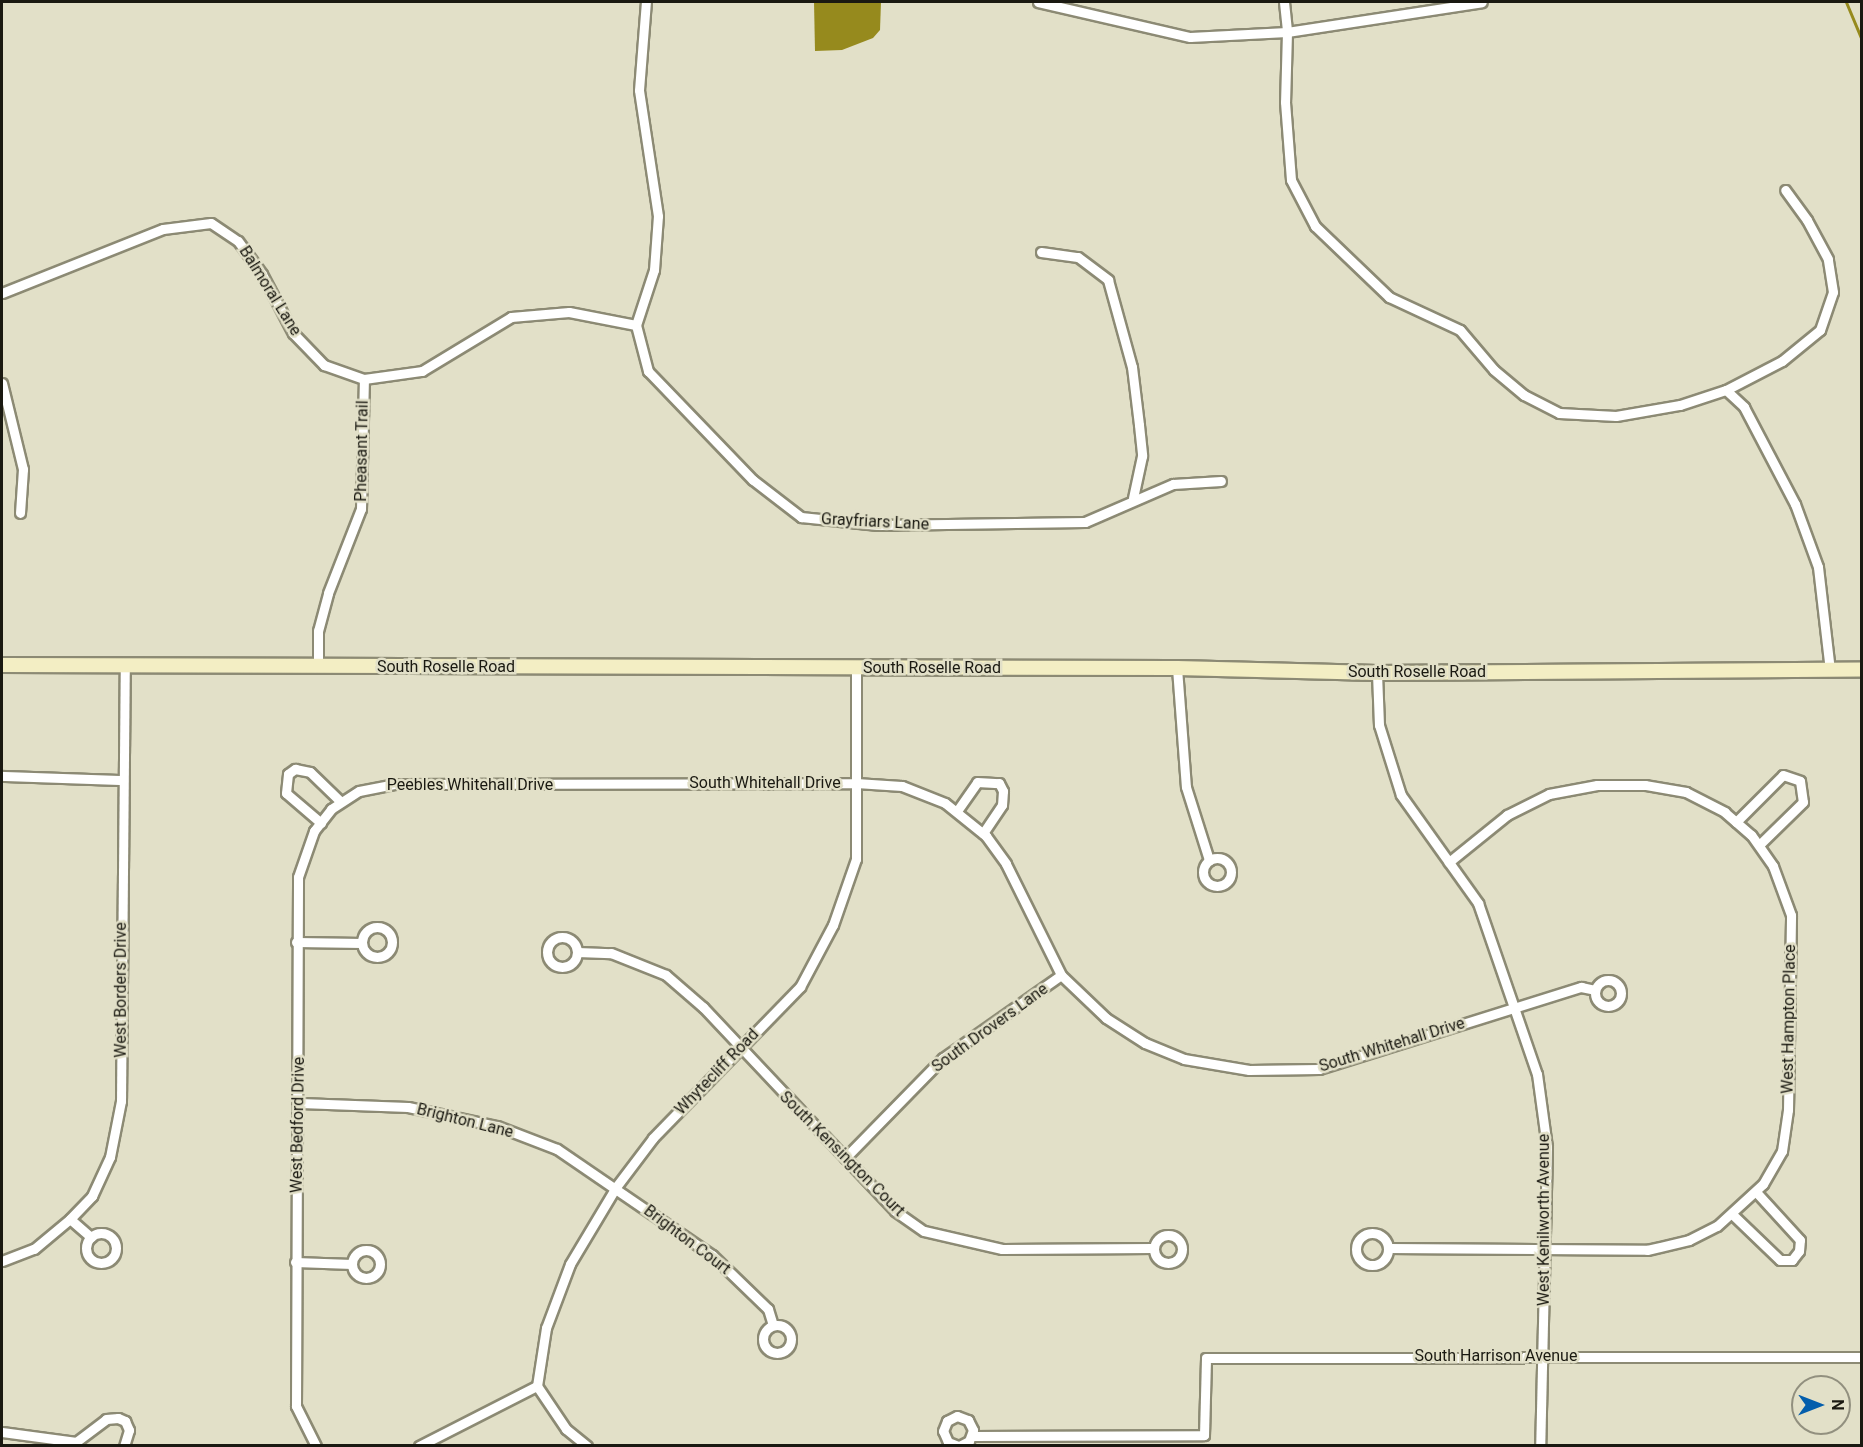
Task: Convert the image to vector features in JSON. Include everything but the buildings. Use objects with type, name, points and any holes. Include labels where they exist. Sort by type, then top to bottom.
[{"type":"main road","name":"South Roselle Road","points":[[2,665],[1177,668],[1377,673],[1862,670]]},
{"type":"street","points":[[636,325],[654,270],[657,216],[639,90],[646,2]]},
{"type":"street","points":[[1038,2],[1190,37],[1287,32],[1482,2]]},
{"type":"street","points":[[1284,2],[1287,32],[1285,102],[1291,180],[1315,226],[1389,297],[1460,330],[1494,370],[1524,395],[1559,413],[1616,416],[1680,405],[1726,390],[1782,361],[1820,330],[1833,292],[1828,259],[1808,220],[1785,190]]},
{"type":"street","name":"Balmoral Lane","points":[[2,293],[163,229],[211,223],[238,241],[262,274],[293,333],[324,365],[364,379]]},
{"type":"street","points":[[1041,252],[1078,257],[1108,280],[1132,368],[1142,456],[1132,498]]},
{"type":"street","name":"Pheasant Trail","points":[[318,666],[318,631],[328,594],[361,509],[364,379],[423,371],[511,317],[569,312],[636,325]]},
{"type":"street","name":"Grayfriars Lane","points":[[636,325],[648,371],[753,480],[801,517],[878,525],[1085,522],[1132,498],[1173,484],[1221,481]]},
{"type":"street","points":[[2,383],[23,469],[20,513]]},
{"type":"street","points":[[1726,390],[1744,407],[1795,504],[1818,567],[1830,670]]},
{"type":"street","name":"West Borders Drive","points":[[2,1261],[34,1249],[70,1219],[92,1196],[110,1157],[121,1101],[122,780],[125,666]]},
{"type":"street","name":"Whytecliff Road","points":[[537,1386],[546,1328],[570,1264],[616,1187],[653,1138],[800,987],[833,925],[856,859],[856,668]]},
{"type":"street","points":[[1177,668],[1186,787],[1209,860]]},
{"type":"street","name":"West Kenilworth Avenue","points":[[1377,673],[1379,725],[1401,795],[1478,903],[1517,1007],[1537,1074],[1547,1147],[1547,1248],[1540,1446]]},
{"type":"street","points":[[321,823],[286,793],[288,774],[295,769],[310,772],[340,801]]},
{"type":"street","points":[[1737,822],[1783,775],[1800,781],[1803,802],[1760,844]]},
{"type":"street","points":[[2,776],[122,780]]},
{"type":"street","points":[[957,811],[977,782],[999,783],[1003,790],[1002,805],[983,833]]},
{"type":"street","name":"South Whitehall Drive","points":[[567,784],[856,783],[902,786],[957,811],[983,833],[1006,864],[1061,975],[1106,1018],[1145,1042],[1184,1059],[1249,1070],[1319,1069],[1581,987],[1595,990]]},
{"type":"street","name":"Peebles Whitehall Drive","points":[[331,809],[340,801],[359,791],[395,784],[567,784]]},
{"type":"street","name":"West Hampton Place","points":[[1388,1248],[1647,1250],[1689,1240],[1732,1214],[1756,1192],[1782,1150],[1788,1110],[1791,915],[1773,866],[1760,844],[1737,822],[1686,792],[1645,785],[1597,785],[1549,794],[1507,815],[1449,862]]},
{"type":"street","name":"West Bedford Drive","points":[[316,1446],[296,1406],[295,1262],[300,1103],[296,942],[300,863],[331,809]]},
{"type":"street","points":[[296,942],[362,943]]},
{"type":"street","name":"South Kensington Court","points":[[577,952],[611,953],[666,975],[703,1007],[739,1050],[896,1211],[924,1232],[952,1241],[1002,1249],[1154,1248]]},
{"type":"street","name":"South Drovers Lane","points":[[844,1158],[944,1058],[1061,975]]},
{"type":"street","name":"Brighton Lane","points":[[300,1103],[408,1107],[497,1126],[556,1149],[616,1187]]},
{"type":"street","name":"Brighton Court","points":[[616,1187],[712,1255],[768,1309],[773,1325]]},
{"type":"street","points":[[1732,1214],[1780,1260],[1792,1260],[1800,1240],[1756,1192]]},
{"type":"street","points":[[70,1219],[91,1237]]},
{"type":"street","points":[[295,1262],[352,1264]]},
{"type":"street","name":"South Harrison Avenue","points":[[972,1436],[1204,1435],[1206,1358],[1862,1357]]},
{"type":"street","points":[[419,1446],[537,1386],[566,1429],[587,1446]]},
{"type":"street","points":[[952,1417],[968,1420],[972,1436],[959,1446],[948,1442],[943,1431],[952,1417]]},
{"type":"street","points":[[2,1432],[77,1444],[106,1419],[118,1418],[125,1421],[129,1431],[124,1446]]},
{"type":"shaded area","points":[[814,2],[881,2],[880,30],[873,38],[842,50],[815,51]]},
{"type":"waterway","points":[[1846,2],[1862,40]]}]
